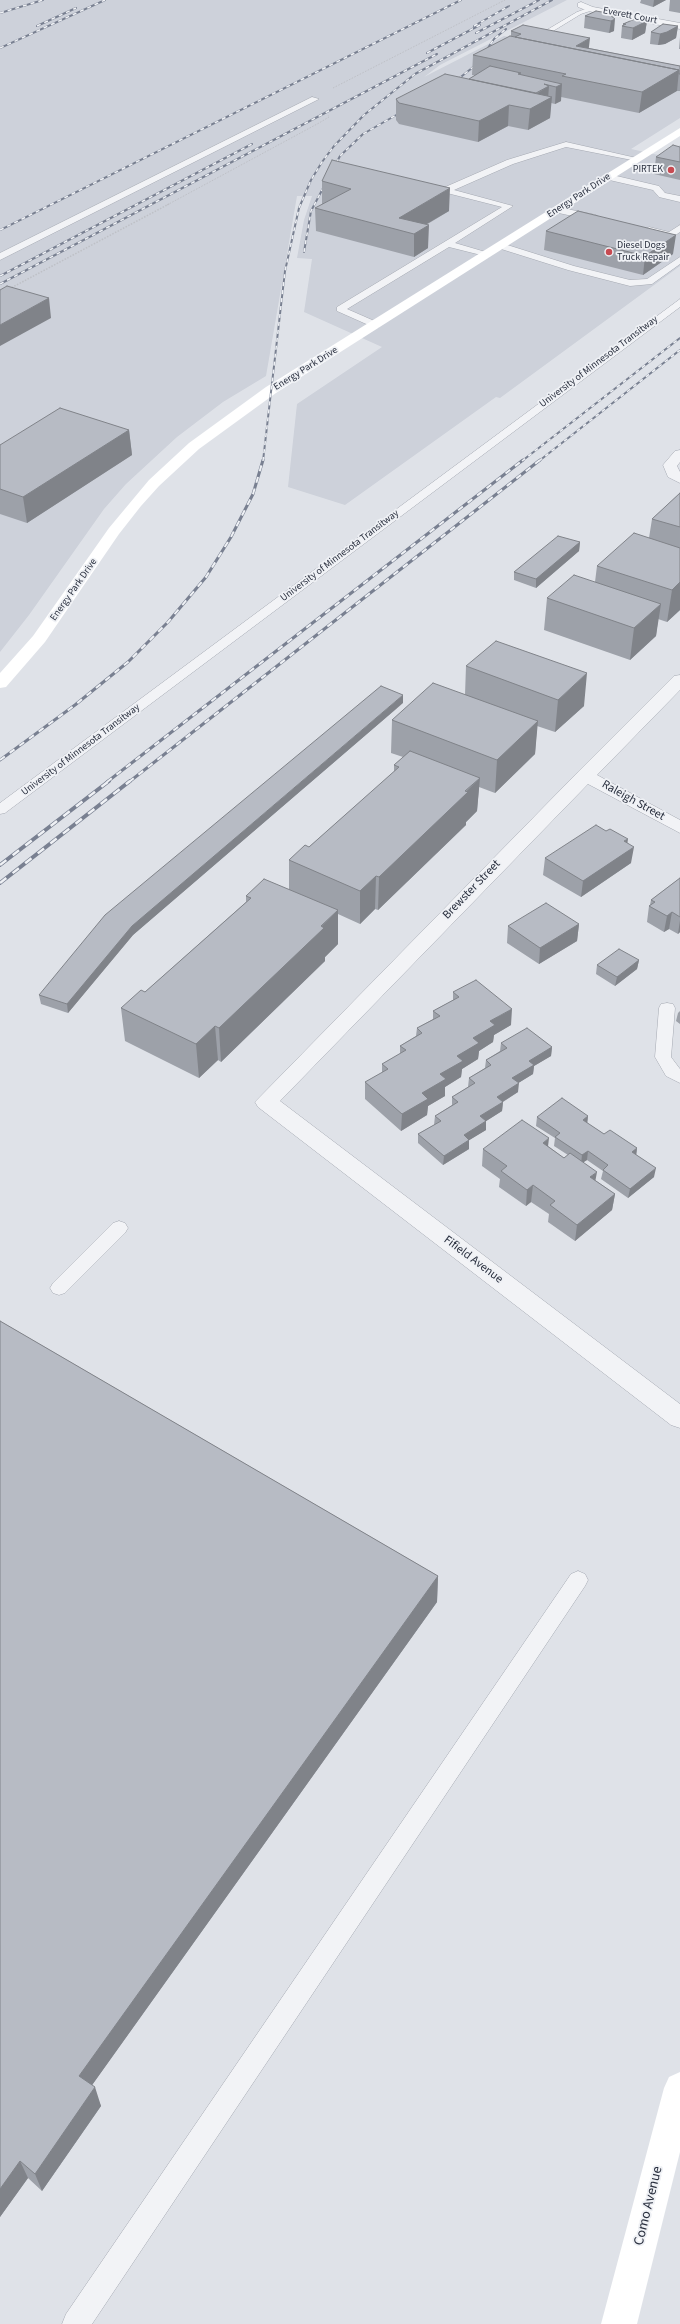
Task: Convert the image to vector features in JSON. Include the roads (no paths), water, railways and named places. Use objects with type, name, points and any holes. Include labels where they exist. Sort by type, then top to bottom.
[{"type":"street","name":"Everett Court","points":[[587,4],[680,26]]},
{"type":"street","name":"Energy Park Drive","points":[[0,683],[39,639],[114,531],[136,503],[174,463],[216,428],[247,406],[680,132]]},
{"type":"street","points":[[676,476],[670,465],[680,454]]},
{"type":"street","name":"Brewster Street","points":[[266,1102],[585,775],[680,680]]},
{"type":"street","name":"Raleigh Street","points":[[585,775],[680,828]]},
{"type":"street","name":"Fifield Avenue","points":[[266,1102],[680,1418]]},
{"type":"street","name":"Como Avenue","points":[[619,2324],[680,2088]]},
{"type":"lane","points":[[546,43],[534,40],[579,13],[587,4]]},
{"type":"lane","points":[[0,257],[315,99]]},
{"type":"lane","points":[[376,325],[340,309],[509,206],[446,190],[510,162],[566,144],[637,159]]},
{"type":"lane","points":[[608,177],[656,188],[662,195],[680,199]]},
{"type":"lane","points":[[558,210],[603,220]]},
{"type":"lane","points":[[639,228],[671,235],[680,241]]},
{"type":"lane","points":[[671,235],[680,228]]},
{"type":"lane","points":[[448,244],[486,255]]},
{"type":"lane","points":[[500,246],[571,268],[630,283],[649,282],[680,260]]},
{"type":"lane","name":"University of Minnesota Transitway","points":[[0,810],[680,302]]},
{"type":"lane","points":[[667,1008],[663,1057],[672,1072],[680,1077]]},
{"type":"lane","points":[[59,1288],[119,1228]]},
{"type":"lane","points":[[76,2324],[578,1580]]},
{"type":"railway","points":[[0,13],[43,0]]},
{"type":"railway","points":[[0,48],[105,0]]},
{"type":"railway","points":[[0,230],[461,0]]},
{"type":"railway","points":[[476,33],[539,0]]},
{"type":"railway","points":[[263,461],[285,271],[299,208],[311,180],[322,162],[334,146],[364,115],[415,74],[552,0]]},
{"type":"railway","points":[[474,26],[509,6]]},
{"type":"railway","points":[[37,26],[76,8]]},
{"type":"railway","points":[[427,53],[480,25]]},
{"type":"railway","points":[[452,84],[477,64],[494,39],[506,29]]},
{"type":"railway","points":[[0,284],[437,54]]},
{"type":"railway","points":[[304,252],[311,211],[340,156],[363,134],[405,110]]},
{"type":"railway","points":[[0,276],[252,144]]},
{"type":"railway","points":[[522,461],[680,338]]},
{"type":"railway","points":[[539,461],[680,350]]},
{"type":"railway","points":[[0,760],[75,705],[128,662],[168,622],[206,577],[231,537],[253,494],[263,460]]},
{"type":"railway","points":[[107,782],[523,460]]},
{"type":"railway","points":[[129,782],[540,460]]},
{"type":"railway","points":[[0,865],[109,781]]},
{"type":"railway","points":[[0,883],[130,781]]},
{"type":"place","name":"PIRTEK","points":[[671,170]]},
{"type":"place","name":"Diesel Dogs Truck Repair","points":[[609,252]]}]
